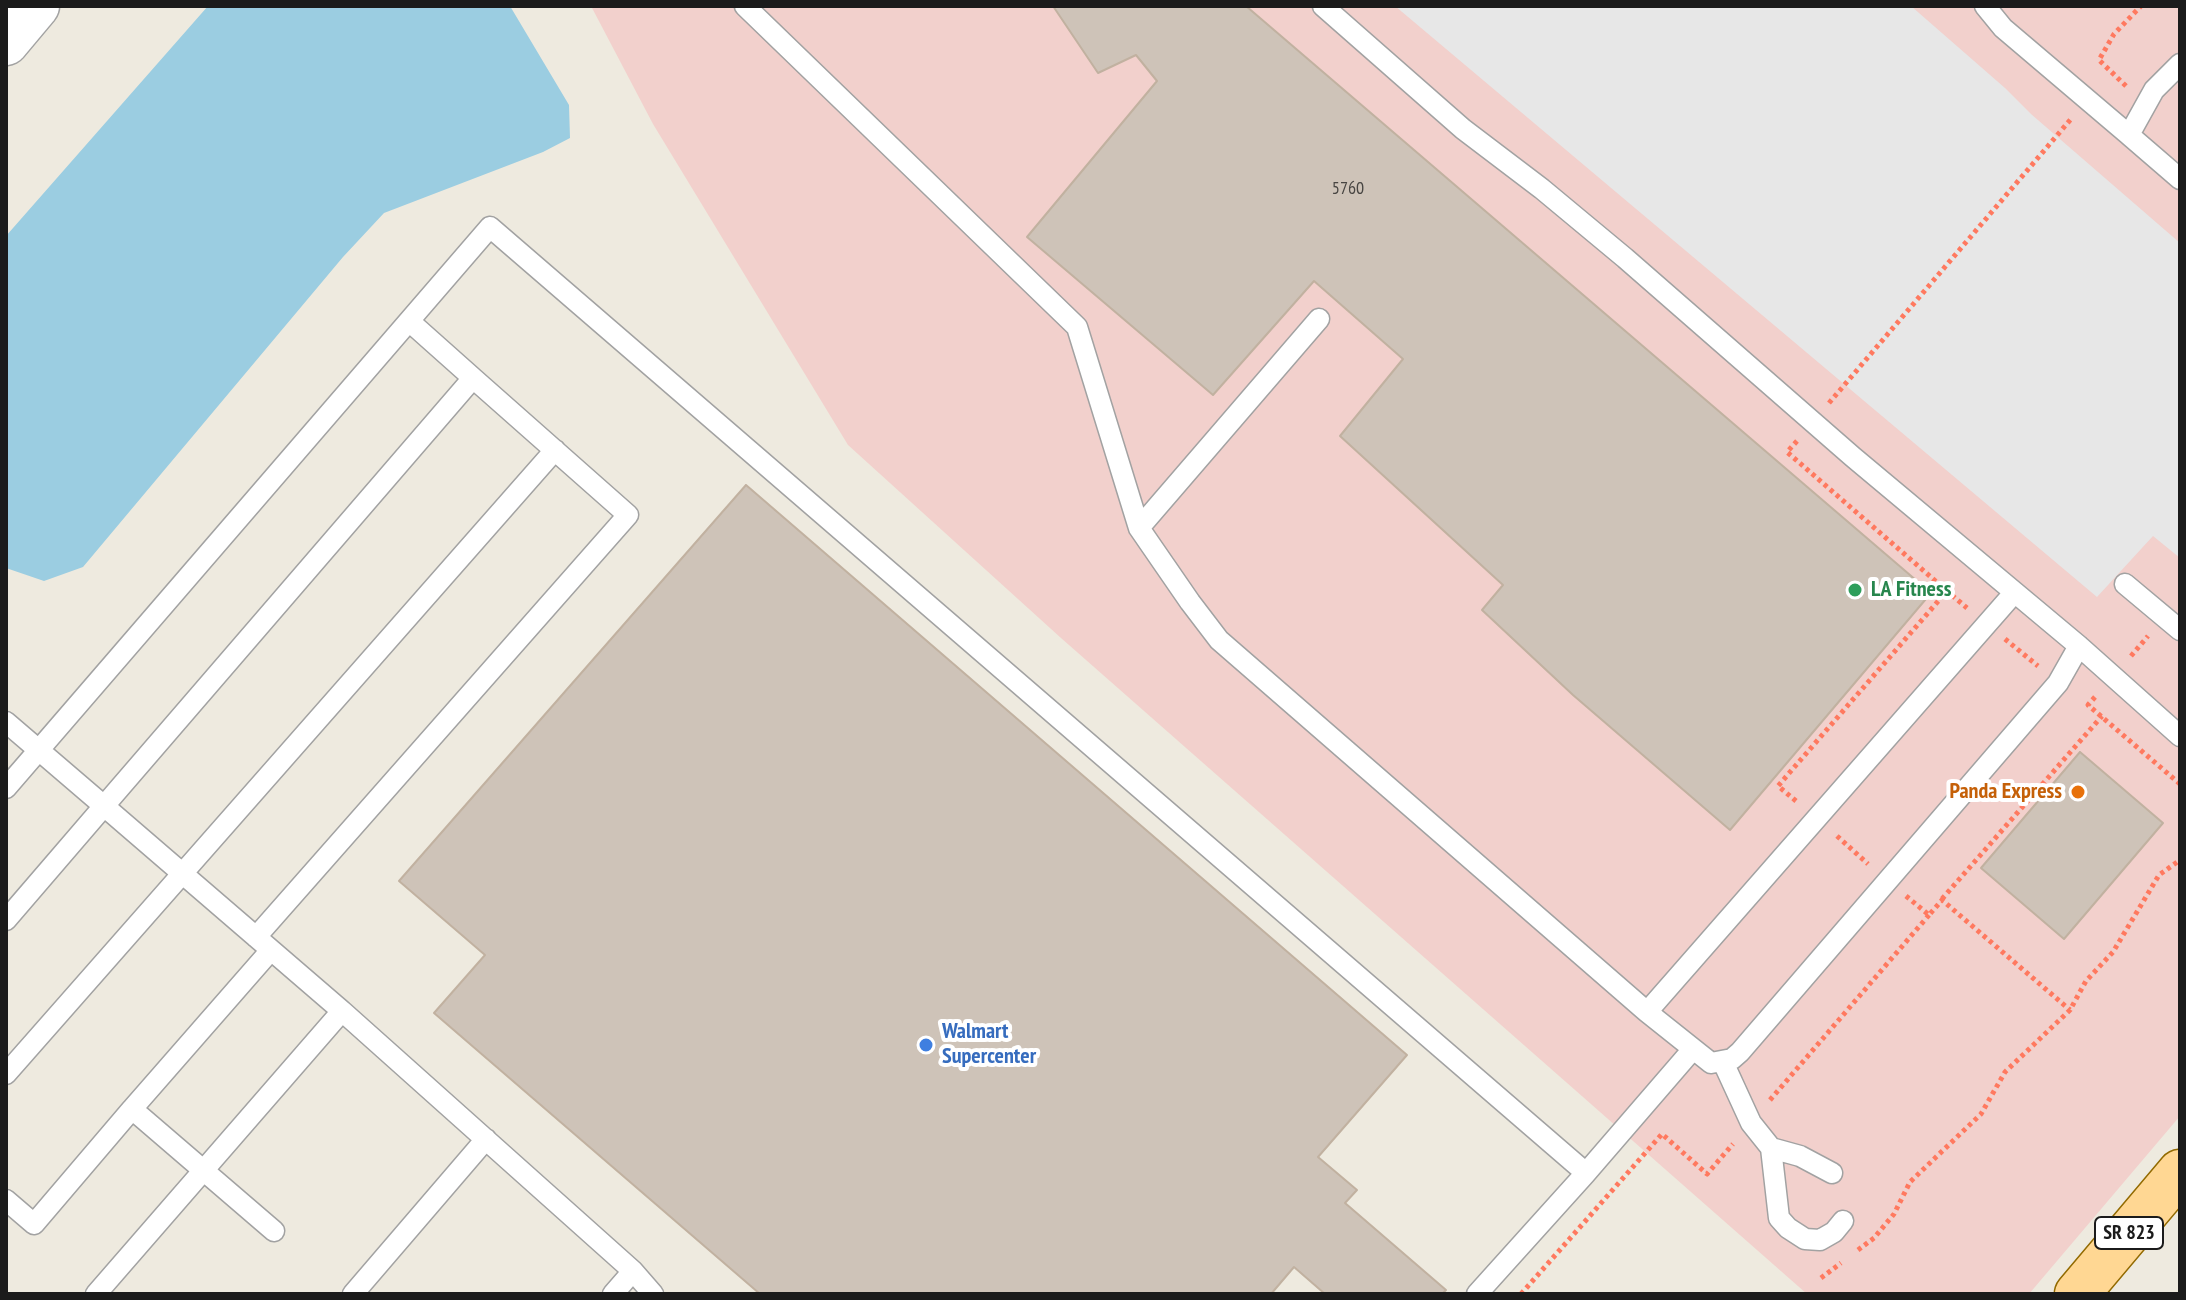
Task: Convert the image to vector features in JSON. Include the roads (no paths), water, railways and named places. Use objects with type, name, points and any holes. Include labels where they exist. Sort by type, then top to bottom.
[{"type":"main road","name":"SR 823","points":[[2077,1294],[2180,1172]]},
{"type":"street","points":[[6,43],[37,6]]},
{"type":"lane","points":[[745,6],[1077,327],[1139,528],[1219,640],[1647,1012],[1711,1063],[1732,1059],[1740,1052],[2058,683],[2079,646]]},
{"type":"lane","points":[[1323,6],[1463,129],[1625,258],[2180,736]]},
{"type":"lane","points":[[1985,6],[2003,28],[2180,179]]},
{"type":"lane","points":[[2129,135],[2154,90],[2180,64]]},
{"type":"lane","points":[[6,788],[490,227],[1586,1173]]},
{"type":"lane","points":[[1139,528],[1319,319]]},
{"type":"lane","points":[[6,1200],[34,1224],[132,1109],[263,944],[628,515],[409,321]]},
{"type":"lane","points":[[6,920],[473,378]]},
{"type":"lane","points":[[6,1074],[555,450]]},
{"type":"lane","points":[[2125,584],[2180,630]]},
{"type":"lane","points":[[1647,1012],[2014,593]]},
{"type":"lane","points":[[6,722],[342,1011],[633,1271],[653,1294]]},
{"type":"lane","points":[[96,1294],[342,1011]]},
{"type":"lane","points":[[1477,1294],[1693,1049]]},
{"type":"lane","points":[[1723,1062],[1751,1123],[1771,1148],[1779,1218],[1805,1239],[1820,1240],[1834,1232],[1843,1221]]},
{"type":"lane","points":[[132,1109],[274,1231]]},
{"type":"lane","points":[[353,1294],[486,1139]]},
{"type":"lane","points":[[1771,1148],[1800,1156],[1832,1173]]},
{"type":"lane","points":[[613,1294],[633,1271]]},
{"type":"water","points":[[208,6],[510,6],[569,105],[570,138],[543,152],[384,213],[343,257],[83,567],[44,581],[6,568],[6,236]]},
{"type":"place","name":"LA Fitness","points":[[1855,590]]},
{"type":"place","name":"Panda Express","points":[[2078,792]]},
{"type":"place","name":"Walmart Supercenter","points":[[926,1045]]}]
